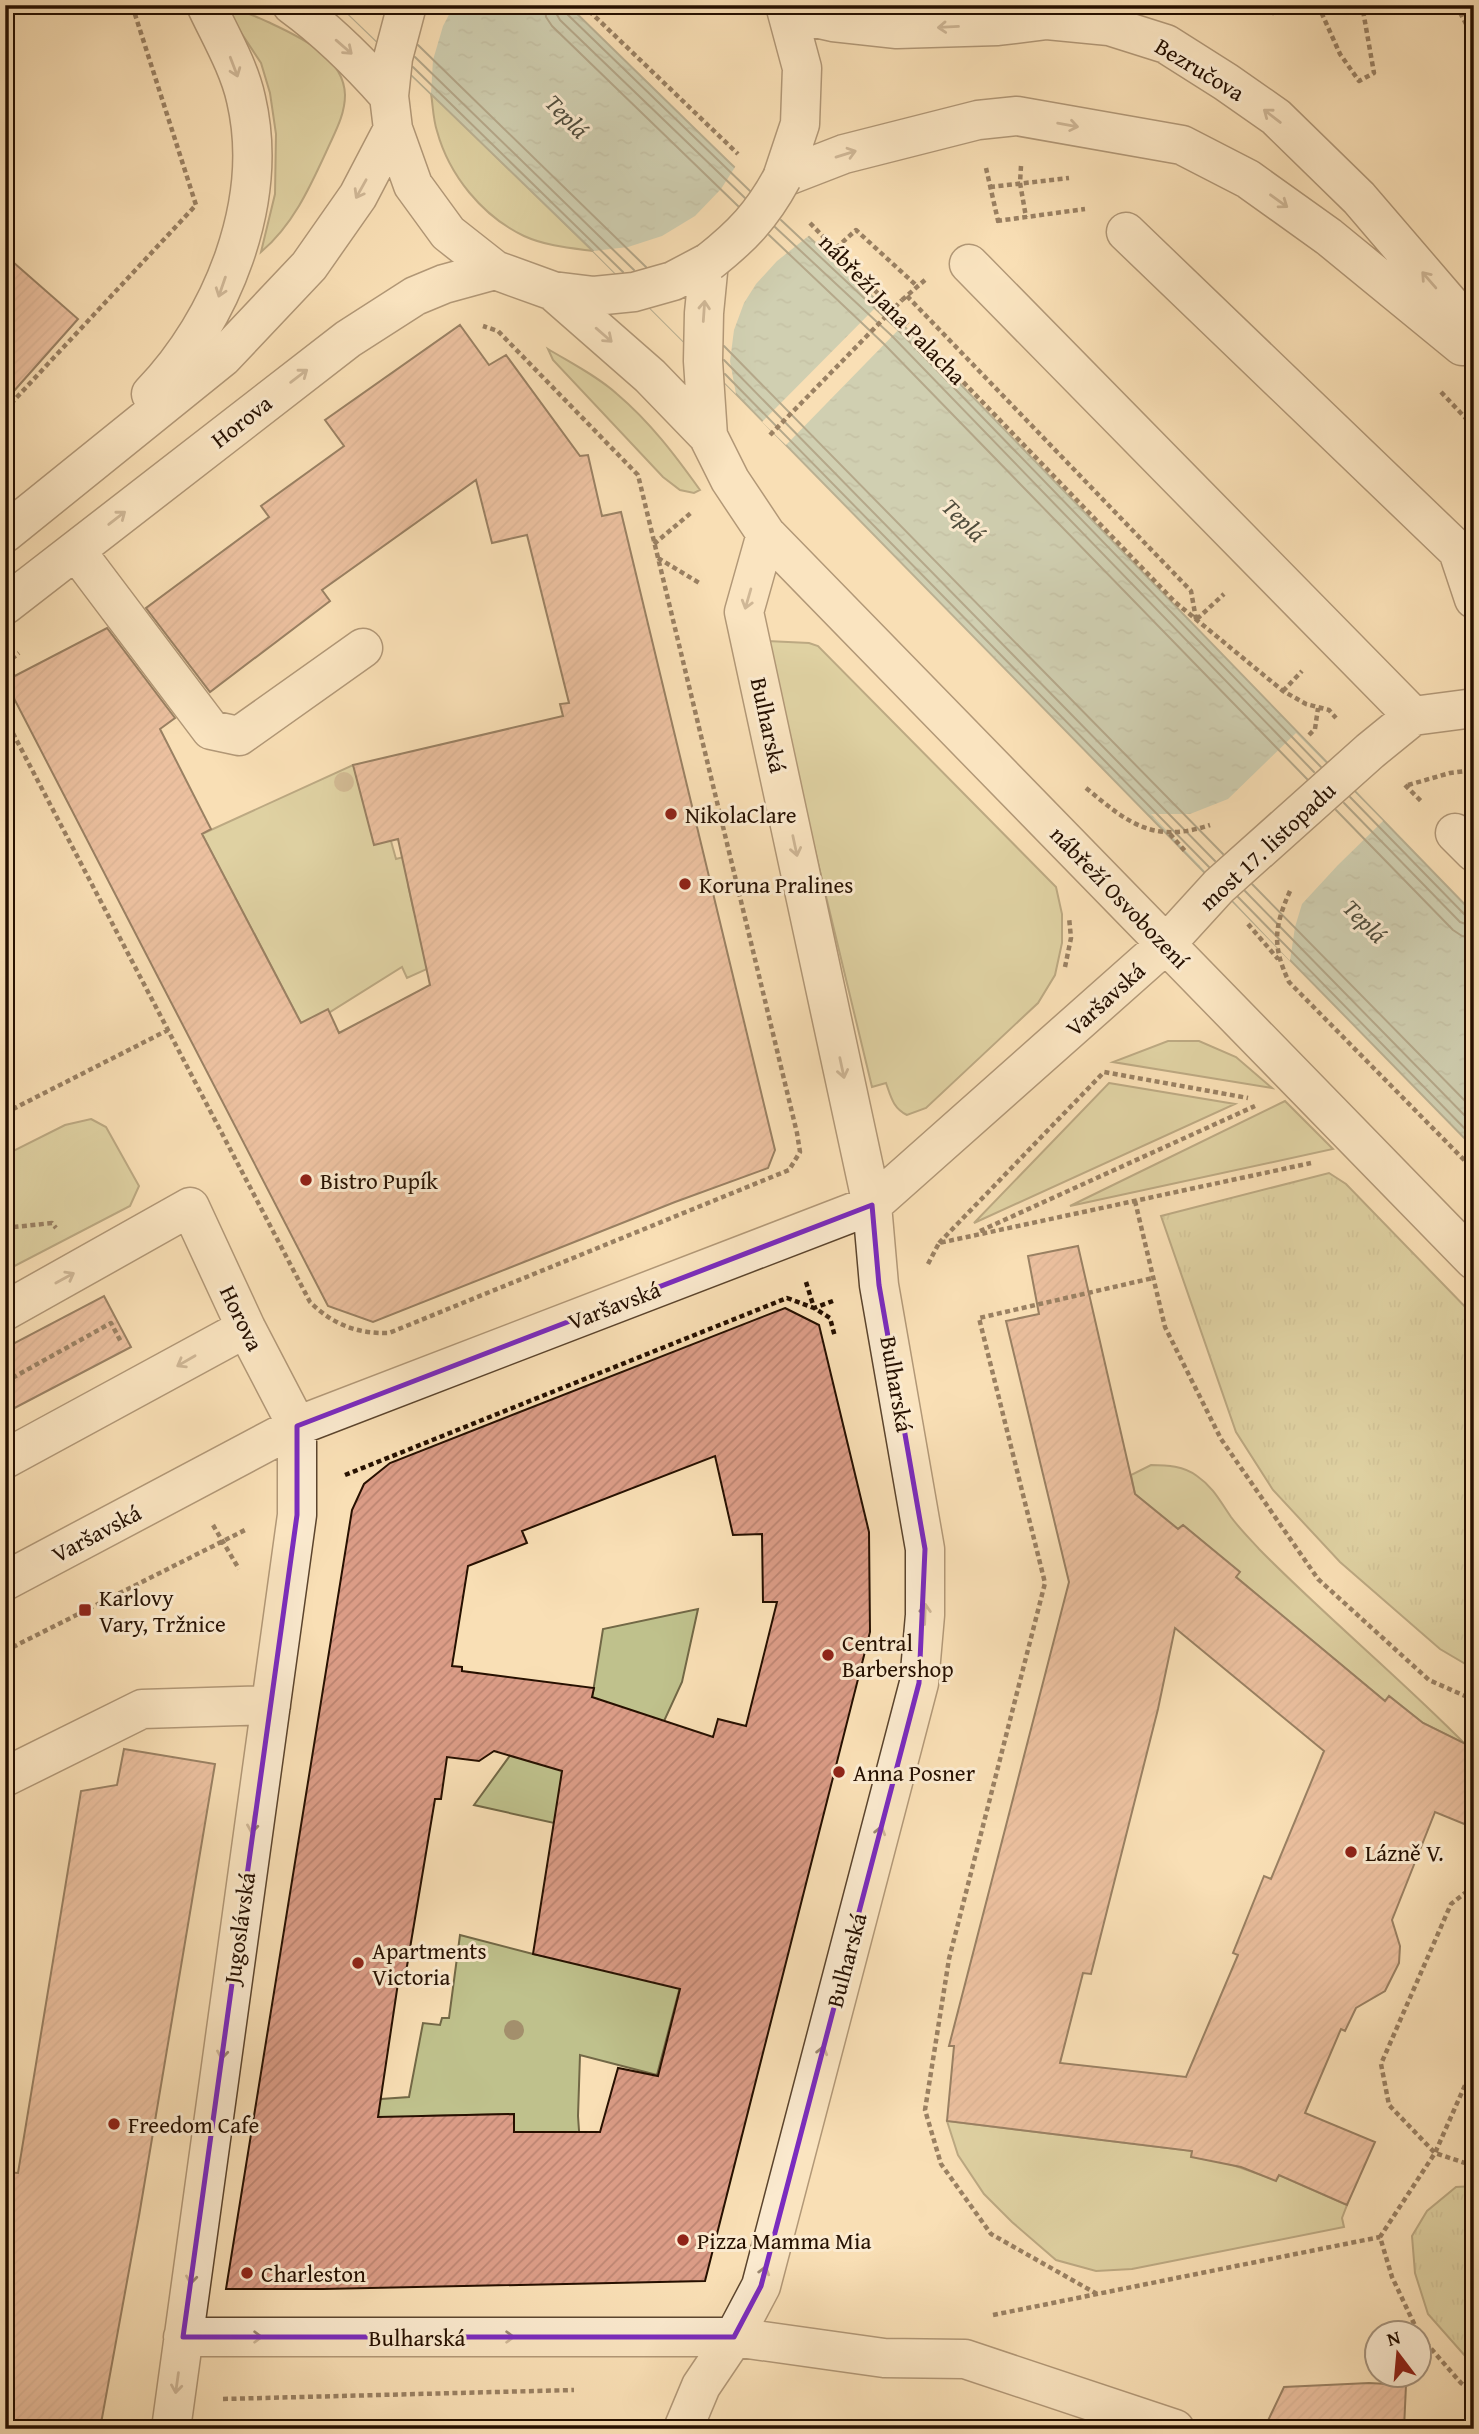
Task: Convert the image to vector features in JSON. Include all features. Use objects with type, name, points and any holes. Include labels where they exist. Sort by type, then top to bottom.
[{"type":"street","points":[[60,489],[173,371],[216,305],[247,215],[253,149],[246,98],[227,48],[206,5]]},
{"type":"street","points":[[292,5],[354,56],[391,112],[413,185],[448,233],[495,270],[552,291],[594,296],[634,292],[673,281],[709,262],[752,225],[769,203],[782,178],[800,124],[802,68],[787,9]]},
{"type":"street","points":[[5,533],[223,357],[309,266],[358,196],[391,112],[393,58],[407,5]]},
{"type":"street","name":"Bezručova","points":[[787,9],[832,22],[897,29],[998,26],[1047,20],[1109,26],[1166,44],[1276,117],[1359,198],[1474,332]]},
{"type":"street","points":[[782,178],[844,154],[978,120],[1017,116],[1182,145],[1248,178],[1329,237],[1474,356]]},
{"type":"street","points":[[1126,232],[1458,551],[1474,599]]},
{"type":"street","points":[[708,436],[702,361],[709,262]]},
{"type":"street","points":[[969,264],[1413,716],[1474,708]]},
{"type":"street","name":"Horova","points":[[5,606],[348,339],[415,296],[444,284],[495,270]]},
{"type":"street","points":[[552,291],[650,376],[708,436],[730,480],[766,534]]},
{"type":"street","name":"Bulharská","points":[[683,2429],[701,2386],[734,2337],[761,2286],[919,1683],[925,1615],[925,1549],[879,1286],[872,1205],[744,612],[766,534]]},
{"type":"street","name":"nábřeží Osvobození","points":[[766,534],[1474,1259]]},
{"type":"street","points":[[76,551],[211,730],[239,736],[363,648]]},
{"type":"street","name":"most 17. listopadu","points":[[1166,944],[1219,886],[1413,716]]},
{"type":"street","name":"Varšavská","points":[[5,1581],[297,1426],[872,1205],[1166,944]]},
{"type":"street","name":"Horova","points":[[5,1311],[190,1207],[246,1328],[297,1426]]},
{"type":"street","points":[[5,1459],[246,1328]]},
{"type":"street","name":"Jugoslávská","points":[[173,2415],[298,1503],[297,1426]]},
{"type":"street","points":[[5,1777],[142,1709],[271,1705]]},
{"type":"street","name":"Bulharská","points":[[183,2337],[734,2337]]},
{"type":"street","points":[[734,2337],[884,2358],[965,2359],[1175,2429]]},
{"type":"path","points":[[583,5],[739,155]]},
{"type":"path","points":[[1256,5],[1273,13],[1272,5]]},
{"type":"path","points":[[1318,5],[1340,54],[1359,81],[1374,73],[1362,5]]},
{"type":"path","points":[[1456,5],[1474,39]]},
{"type":"path","points":[[5,410],[196,205],[130,6]]},
{"type":"path","points":[[985,163],[997,222],[1026,217],[1020,183],[1022,164]]},
{"type":"path","points":[[990,187],[1072,177]]},
{"type":"path","name":"nábřeží Jana Palacha","points":[[807,220],[1175,602],[1283,691],[1306,704],[1329,710],[1464,843]]},
{"type":"path","points":[[836,248],[856,230],[917,286]]},
{"type":"path","name":"nábřeží Jana Palacha","points":[[770,435],[904,298],[1191,591],[1196,620]]},
{"type":"path","points":[[5,718],[310,1301],[336,1323],[371,1334],[389,1333],[789,1170],[800,1152],[797,1133],[638,475],[498,331],[473,323]]},
{"type":"path","points":[[1436,386],[1474,427]]},
{"type":"path","points":[[658,558],[744,612]]},
{"type":"path","points":[[5,664],[27,647]]},
{"type":"path","points":[[1304,741],[1315,729],[1318,707]]},
{"type":"path","points":[[1395,795],[1406,786],[1450,773],[1474,770]]},
{"type":"path","points":[[1293,884],[1279,917],[1277,947],[1278,959],[1289,982],[1474,1170]]},
{"type":"path","points":[[1064,970],[1071,938],[1069,911]]},
{"type":"path","points":[[5,1112],[168,1030]]},
{"type":"path","points":[[879,1286],[927,1267],[939,1243],[1104,1072],[1264,1101],[973,1234]]},
{"type":"path","points":[[939,1243],[1367,1151]]},
{"type":"path","points":[[1135,1200],[1165,1326],[1221,1439],[1318,1579],[1429,1680],[1474,1700]]},
{"type":"path","points":[[1153,1278],[979,1318],[1045,1583],[949,1959],[925,2110],[941,2164],[991,2234],[1097,2295],[1380,2237],[1435,2153],[1474,2064]]},
{"type":"path","points":[[5,1651],[298,1503],[350,1472],[787,1298],[814,1308],[830,1318],[837,1345]]},
{"type":"path","points":[[347,1486],[350,1472]]},
{"type":"path","points":[[1474,1885],[1451,1904],[1381,2064],[1389,2105],[1435,2153],[1474,2166]]},
{"type":"path","points":[[1380,2237],[1392,2277],[1411,2318]]},
{"type":"path","points":[[1434,2352],[1461,2383],[1474,2393]]},
{"type":"path","points":[[173,2415],[577,2389]]},
{"type":"highlighted area","points":[[872,1205],[879,1285],[925,1549],[919,1683],[761,2286],[734,2337],[183,2337],[297,1515],[297,1426]]},
{"type":"green space","points":[[233,10],[268,22],[317,49],[337,69],[343,81],[345,95],[339,123],[307,191],[282,230],[261,252],[275,194],[276,134],[270,93],[261,63],[230,16]]},
{"type":"green space","points":[[431,93],[593,251],[558,246],[524,236],[481,206],[459,178],[442,147]]},
{"type":"green space","points":[[548,349],[601,381],[629,405],[662,439],[700,490],[694,493],[680,490],[663,477],[553,360]]},
{"type":"green space","points":[[767,641],[809,643],[818,646],[1056,887],[1062,914],[1062,943],[1055,975],[1038,1003],[926,1108],[907,1115],[896,1105],[886,1083],[872,1087],[769,660]]},
{"type":"green space","points":[[353,765],[391,841],[396,859],[411,855],[408,885],[414,912],[422,911],[427,969],[407,978],[402,967],[330,1012],[301,1023],[202,834]]},
{"type":"green space","points":[[1168,1041],[1199,1041],[1236,1057],[1272,1088],[1113,1062]]},
{"type":"green space","points":[[1109,1083],[1235,1104],[974,1223]]},
{"type":"green space","points":[[1285,1101],[1333,1149],[1070,1206]]},
{"type":"green space","points":[[91,1119],[106,1127],[139,1186],[130,1206],[5,1271],[5,1155],[65,1125]]},
{"type":"green space","points":[[1329,1173],[1346,1184],[1474,1316],[1474,1669],[1440,1649],[1340,1562],[1273,1490],[1236,1432],[1161,1216]]},
{"type":"green space","points":[[1151,1465],[1181,1468],[1203,1480],[1259,1549],[1465,1744],[1423,1723],[1389,1696],[1385,1701],[1236,1577],[1239,1572],[1183,1525],[1178,1529],[1135,1494],[1131,1475]]},
{"type":"green space","points":[[698,1609],[682,1682],[664,1721],[654,1761],[554,1823],[474,1805],[514,1750],[581,1768],[603,1629]]},
{"type":"green space","points":[[460,1935],[533,1954],[681,1983],[657,2075],[580,2055],[580,2145],[513,2135],[513,2114],[422,2116],[351,2141],[381,2099],[409,2097],[423,2023],[440,2025],[442,2018],[449,2018]]},
{"type":"green space","points":[[947,2121],[1192,2151],[1276,2180],[1279,2175],[1347,2205],[1342,2218],[1344,2227],[1132,2269],[1096,2271],[1056,2260],[984,2194],[958,2155]]},
{"type":"green space","points":[[1474,2186],[1474,2366],[1428,2314],[1415,2273],[1412,2236],[1427,2211],[1456,2187]]},
{"type":"water","name":"Teplá","points":[[339,5],[568,5],[730,163],[903,325],[1474,914],[1474,1148],[736,394]]},
{"type":"pier","points":[[339,5],[454,5],[443,26],[433,60],[431,93]]},
{"type":"pier","points":[[737,164],[811,234],[777,261],[756,284],[744,303],[734,330],[730,361],[736,394],[593,251],[628,247],[662,236],[695,216],[721,189]]},
{"type":"pier","points":[[882,301],[905,323],[786,445],[762,422]]},
{"type":"pier","points":[[1296,733],[1383,821],[1302,904],[1295,927],[1290,961],[1151,814],[1190,814],[1228,799]]},
{"type":"building","points":[[5,255],[78,319],[5,401]]},
{"type":"building","points":[[460,325],[489,365],[506,355],[580,456],[588,455],[602,516],[621,512],[775,1150],[768,1168],[675,1202],[373,1322],[328,1306],[5,681],[107,628],[175,718],[160,729],[211,829],[202,834],[301,1023],[328,1009],[339,1033],[430,985],[398,839],[374,845],[353,765],[563,716],[560,704],[569,703],[527,535],[492,543],[476,480],[322,590],[330,601],[210,692],[146,608],[269,517],[261,506],[344,446],[325,420]]},
{"type":"building","name":"Lázně V.","points":[[1078,1246],[1135,1494],[1178,1529],[1183,1525],[1240,1572],[1236,1577],[1385,1701],[1389,1696],[1423,1723],[1474,1748],[1474,1828],[1435,1812],[1392,1920],[1400,1946],[1399,1963],[1385,1991],[1356,2008],[1345,2031],[1341,2029],[1305,2113],[1375,2142],[1347,2205],[1279,2175],[1276,2181],[1241,2167],[1191,2157],[1192,2151],[947,2121],[954,2046],[949,2046],[1069,1582],[1006,1321],[1039,1314],[1028,1256]],"holes":[[[1175,1628],[1324,1751],[1271,1879],[1264,1876],[1233,1953],[1238,1955],[1186,2077],[1060,2063],[1083,1973],[1091,1974],[1158,1709]]]},
{"type":"building","points":[[104,1296],[131,1347],[5,1413],[5,1348]]},
{"type":"building","points":[[785,1308],[819,1325],[869,1532],[870,1632],[705,2281],[226,2289],[352,1510],[364,1484],[390,1463]],"holes":[[[715,1456],[733,1535],[762,1534],[763,1602],[777,1602],[746,1726],[718,1719],[713,1737],[592,1697],[594,1688],[462,1671],[462,1667],[452,1666],[468,1566],[527,1543],[522,1531]],[[494,1751],[562,1771],[533,1954],[680,1989],[658,2076],[618,2068],[600,2132],[514,2132],[514,2114],[378,2117],[398,1983],[404,1984],[435,1799],[441,1799],[447,1757],[479,1761]]]},
{"type":"building","points":[[124,1749],[215,1764],[139,2216],[100,2429],[5,2429],[5,2172],[18,2173],[81,1791],[117,1785]]},
{"type":"building","points":[[1364,2383],[1364,2388],[1406,2388],[1404,2429],[1264,2429],[1284,2387]]},
{"type":"place","name":"NikolaClare","points":[[671,814]]},
{"type":"place","name":"Koruna Pralines","points":[[685,884]]},
{"type":"place","name":"Bistro Pupík","points":[[306,1180]]},
{"type":"place","name":"Karlovy Vary, Tržnice","points":[[85,1610]]},
{"type":"place","name":"Central Barbershop","points":[[828,1655]]},
{"type":"place","name":"Anna Posner","points":[[839,1772]]},
{"type":"place","name":"Lázně V.","points":[[1351,1852]]},
{"type":"place","name":"Apartments Victoria","points":[[358,1963]]},
{"type":"place","name":"Freedom Cafe","points":[[114,2124]]},
{"type":"place","name":"Pizza Mamma Mia","points":[[683,2240]]},
{"type":"place","name":"Charleston","points":[[247,2273]]}]
